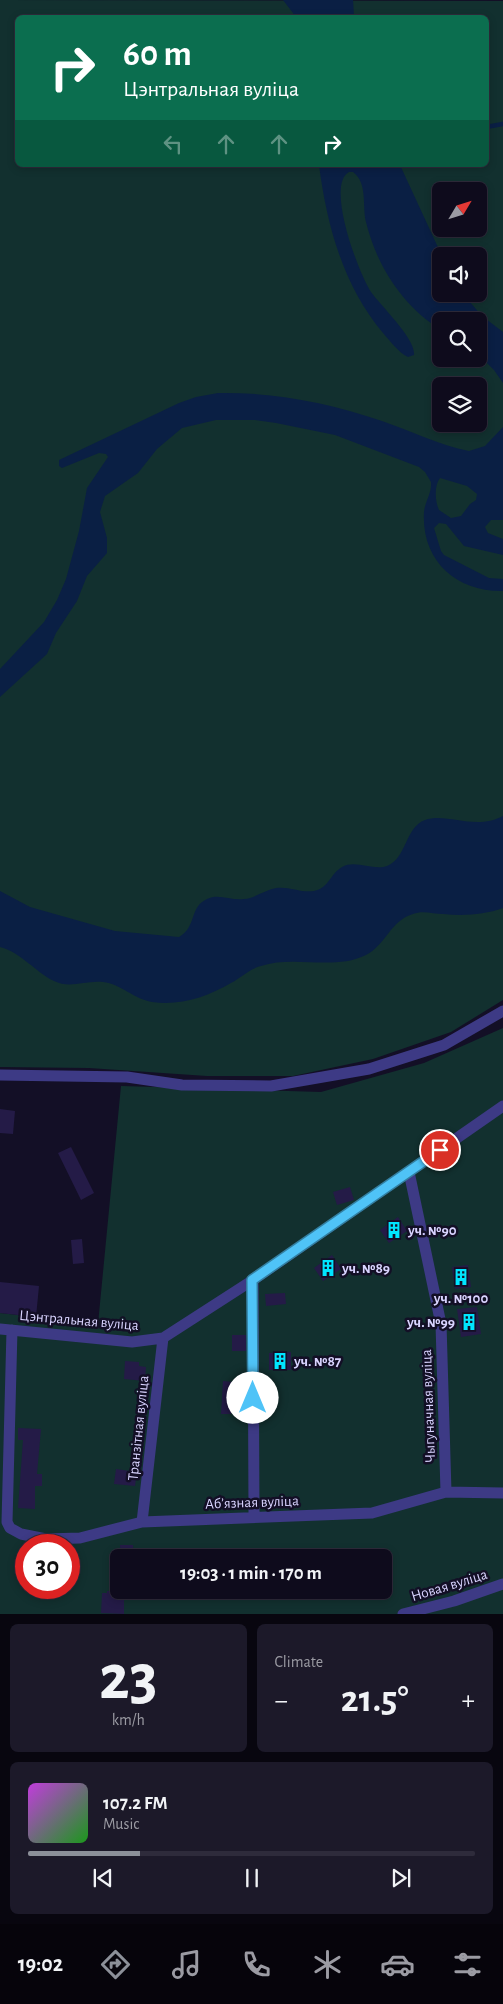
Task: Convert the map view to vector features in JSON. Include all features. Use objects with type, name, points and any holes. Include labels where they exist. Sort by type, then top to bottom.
[{"type":"street","points":[[0,1075],[126,1077],[182,1085],[270,1086],[369,1068],[444,1046],[503,1011]]},
{"type":"street","name":"Цэнтральная вуліца","points":[[0,1329],[132,1342],[163,1338],[252,1280],[503,1106]]},
{"type":"street","name":"Чыгуначная вуліца","points":[[409,1172],[441,1324],[446,1492]]},
{"type":"street","points":[[252,1280],[254,1516]]},
{"type":"street","name":"Абʼязная вуліца","points":[[12,1330],[7,1522],[10,1528],[21,1534],[46,1539],[80,1538],[142,1522],[254,1516],[372,1513],[446,1492],[503,1493]]},
{"type":"street","name":"Транзітная вуліца","points":[[142,1522],[163,1338]]},
{"type":"street","name":"Новая вуліца","points":[[403,1614],[454,1601],[503,1584]]},
{"type":"green space","points":[[0,0],[503,1],[503,1000],[451,1032],[373,1059],[293,1076],[207,1076],[89,1068],[0,1067]]},
{"type":"green space","points":[[503,1028],[503,1614],[0,1614],[0,1313],[98,1324],[121,1086],[321,1092],[424,1063]]},
{"type":"water","points":[[283,0],[353,0],[354,15],[294,15]]},
{"type":"water","points":[[319,167],[401,167],[432,238],[438,247],[432,247],[432,302],[470,302],[479,312],[432,312],[432,324],[403,297],[385,270],[371,239],[366,222],[361,182],[353,172],[349,172],[343,180],[341,194],[342,211],[352,250],[371,292],[410,340],[414,355],[408,357],[404,355],[383,333],[357,295],[339,254],[327,210]]},
{"type":"water","points":[[487,320],[503,332],[503,383],[487,363]]},
{"type":"water","points":[[218,393],[260,394],[322,404],[362,415],[436,442],[469,451],[485,446],[503,427],[503,520],[491,520],[485,527],[488,533],[503,539],[503,555],[464,546],[446,524],[439,523],[434,528],[444,555],[489,578],[503,579],[503,591],[486,590],[470,586],[445,570],[435,558],[428,545],[424,512],[431,482],[425,472],[419,467],[335,435],[255,420],[216,420],[182,428],[157,449],[138,473],[105,496],[100,512],[107,538],[107,553],[87,576],[77,601],[56,633],[47,654],[0,697],[0,669],[44,622],[57,600],[66,579],[79,531],[87,488],[108,457],[106,454],[99,453],[62,468],[59,466],[59,460],[179,403],[196,397]],"holes":[[[440,478],[467,486],[477,494],[476,500],[470,504],[461,516],[451,518],[439,510],[436,494]]]},
{"type":"water","points":[[503,816],[503,908],[473,914],[451,915],[424,912],[413,914],[405,917],[393,927],[373,951],[354,960],[327,963],[274,963],[253,969],[235,981],[203,996],[173,1003],[162,1003],[139,998],[110,983],[66,984],[54,981],[22,958],[0,947],[0,891],[30,907],[115,931],[179,937],[185,933],[201,903],[212,897],[244,899],[272,889],[281,888],[314,891],[323,887],[338,870],[347,865],[358,864],[382,867],[394,862],[403,850],[413,829],[425,820],[443,818],[482,822]]},
{"type":"building","points":[[0,1109],[15,1111],[13,1134],[0,1133]]},
{"type":"building","points":[[71,1147],[94,1193],[81,1200],[58,1153]]},
{"type":"building","points":[[350,1187],[354,1200],[337,1205],[333,1192]]},
{"type":"building","name":"уч. №90","points":[[398,1217],[407,1231],[389,1243],[380,1230]]},
{"type":"building","points":[[82,1239],[84,1263],[73,1264],[71,1240]]},
{"type":"building","name":"уч. №89","points":[[332,1255],[341,1269],[323,1281],[314,1268]]},
{"type":"building","name":"уч. №100","points":[[468,1265],[471,1287],[455,1289],[452,1267]]},
{"type":"building","points":[[0,1282],[39,1286],[36,1317],[0,1313]]},
{"type":"building","points":[[285,1293],[286,1304],[266,1306],[265,1294]]},
{"type":"building","name":"уч. №99","points":[[477,1307],[481,1334],[461,1337],[457,1309]]},
{"type":"building","points":[[232,1335],[246,1335],[246,1351],[232,1351]]},
{"type":"building","name":"уч. №87","points":[[291,1352],[291,1370],[269,1370],[269,1353]]},
{"type":"building","points":[[125,1361],[139,1362],[139,1366],[146,1367],[145,1381],[124,1379]]},
{"type":"building","points":[[223,1381],[233,1382],[231,1414],[221,1414]]},
{"type":"building","points":[[18,1428],[41,1429],[37,1474],[42,1474],[42,1486],[35,1486],[35,1509],[18,1508],[23,1440],[18,1440]]},
{"type":"building","points":[[116,1469],[137,1472],[135,1486],[114,1484]]},
{"type":"building","points":[[120,1545],[133,1545],[133,1549],[120,1549]]},
{"type":"building","points":[[107,1591],[110,1591],[110,1599],[124,1599],[124,1614],[101,1613],[102,1593],[107,1593]]},
{"type":"waterway","points":[[489,126],[503,124]]},
{"type":"place","name":"уч. №90","points":[[394,1230]]},
{"type":"place","name":"уч. №89","points":[[328,1268]]},
{"type":"place","name":"уч. №100","points":[[461,1277]]},
{"type":"place","name":"уч. №99","points":[[469,1322]]},
{"type":"place","name":"уч. №87","points":[[280,1361]]},
{"type":"route","points":[[253,1398],[252,1280],[440,1150]]}]
